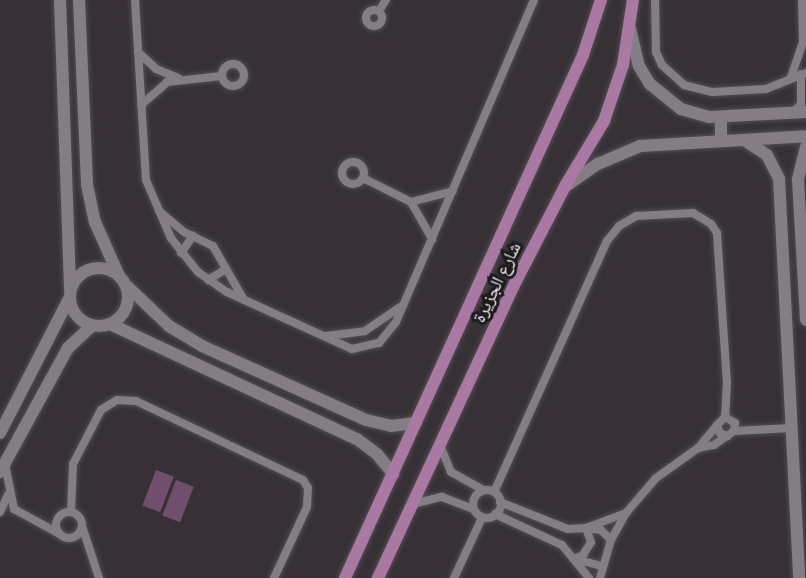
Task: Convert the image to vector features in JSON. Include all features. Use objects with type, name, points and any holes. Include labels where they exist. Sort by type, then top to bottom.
[{"type":"main road","name":"شارع الجزيرة","points":[[345,578],[578,66],[601,0]]},
{"type":"main road","name":"شارع الجزيرة","points":[[378,578],[565,186],[595,139],[611,103],[633,0]]},
{"type":"street","points":[[60,0],[70,294],[76,316],[92,326]]},
{"type":"street","points":[[79,0],[87,185],[95,222],[119,276],[169,326],[202,346],[366,420],[391,426],[417,423]]},
{"type":"street","points":[[135,0],[146,180],[155,208],[181,253],[208,280],[244,301],[352,350],[366,349],[389,334],[534,0]]},
{"type":"street","points":[[379,11],[386,0]]},
{"type":"street","points":[[655,0],[656,52],[662,65],[684,85],[712,92],[766,89],[803,74],[801,104],[792,113]]},
{"type":"street","points":[[791,77],[805,45],[802,0]]},
{"type":"street","points":[[629,25],[639,66],[664,98],[695,115],[721,117],[806,112]]},
{"type":"street","points":[[138,52],[156,69],[178,78]]},
{"type":"street","points":[[156,69],[157,88]]},
{"type":"street","points":[[141,105],[157,88],[178,78],[222,76]]},
{"type":"street","points":[[721,117],[721,141]]},
{"type":"street","points":[[565,186],[598,164],[640,146],[806,136]]},
{"type":"street","points":[[744,140],[771,160],[780,193],[799,578]]},
{"type":"street","points":[[806,147],[799,168],[806,320]]},
{"type":"street","points":[[363,178],[411,202],[432,239]]},
{"type":"street","points":[[411,202],[453,191]]},
{"type":"street","points":[[780,193],[799,192]]},
{"type":"street","points":[[155,208],[193,236],[213,246],[244,301]]},
{"type":"street","points":[[600,578],[611,540],[626,513],[656,478],[698,448],[725,417],[727,382],[717,233],[711,224],[693,213],[636,216],[619,226],[607,242],[495,490],[500,502],[560,528],[601,530],[611,540]]},
{"type":"street","points":[[181,253],[193,236]]},
{"type":"street","points":[[0,433],[53,337],[80,275],[95,268],[119,276]]},
{"type":"street","points":[[208,280],[226,269]]},
{"type":"street","points":[[110,324],[124,313],[127,286]]},
{"type":"street","points":[[319,335],[365,331],[402,305]]},
{"type":"street","points":[[82,526],[75,537],[58,533],[14,509],[8,495],[2,468],[68,348],[92,326],[110,324],[357,439],[377,454],[393,474]]},
{"type":"street","points":[[71,512],[73,464],[101,410],[117,400],[136,401],[303,480],[308,488],[307,507],[274,578]]},
{"type":"street","points":[[698,448],[714,445],[731,434],[735,423],[725,417]]},
{"type":"street","points":[[717,425],[720,433],[731,434],[792,428]]},
{"type":"street","points":[[440,445],[451,472],[484,490],[495,490]]},
{"type":"street","points":[[474,509],[484,490]]},
{"type":"street","points":[[0,513],[8,495]]},
{"type":"street","points":[[413,504],[442,496],[474,509],[482,518]]},
{"type":"street","points":[[495,514],[500,502]]},
{"type":"street","points":[[0,513],[14,509]]},
{"type":"street","points":[[58,533],[56,520],[71,512]]},
{"type":"street","points":[[71,512],[80,517],[99,578]]},
{"type":"street","points":[[586,528],[626,513]]},
{"type":"street","points":[[454,578],[482,518],[495,514],[562,545],[576,558],[589,578]]},
{"type":"street","points":[[576,558],[583,555],[591,542],[586,528]]},
{"type":"street","points":[[576,558],[602,566]]},
{"type":"shaded area","points":[[156,470],[174,477],[160,512],[142,505]]},
{"type":"shaded area","points":[[176,480],[194,487],[180,522],[162,515]]}]
